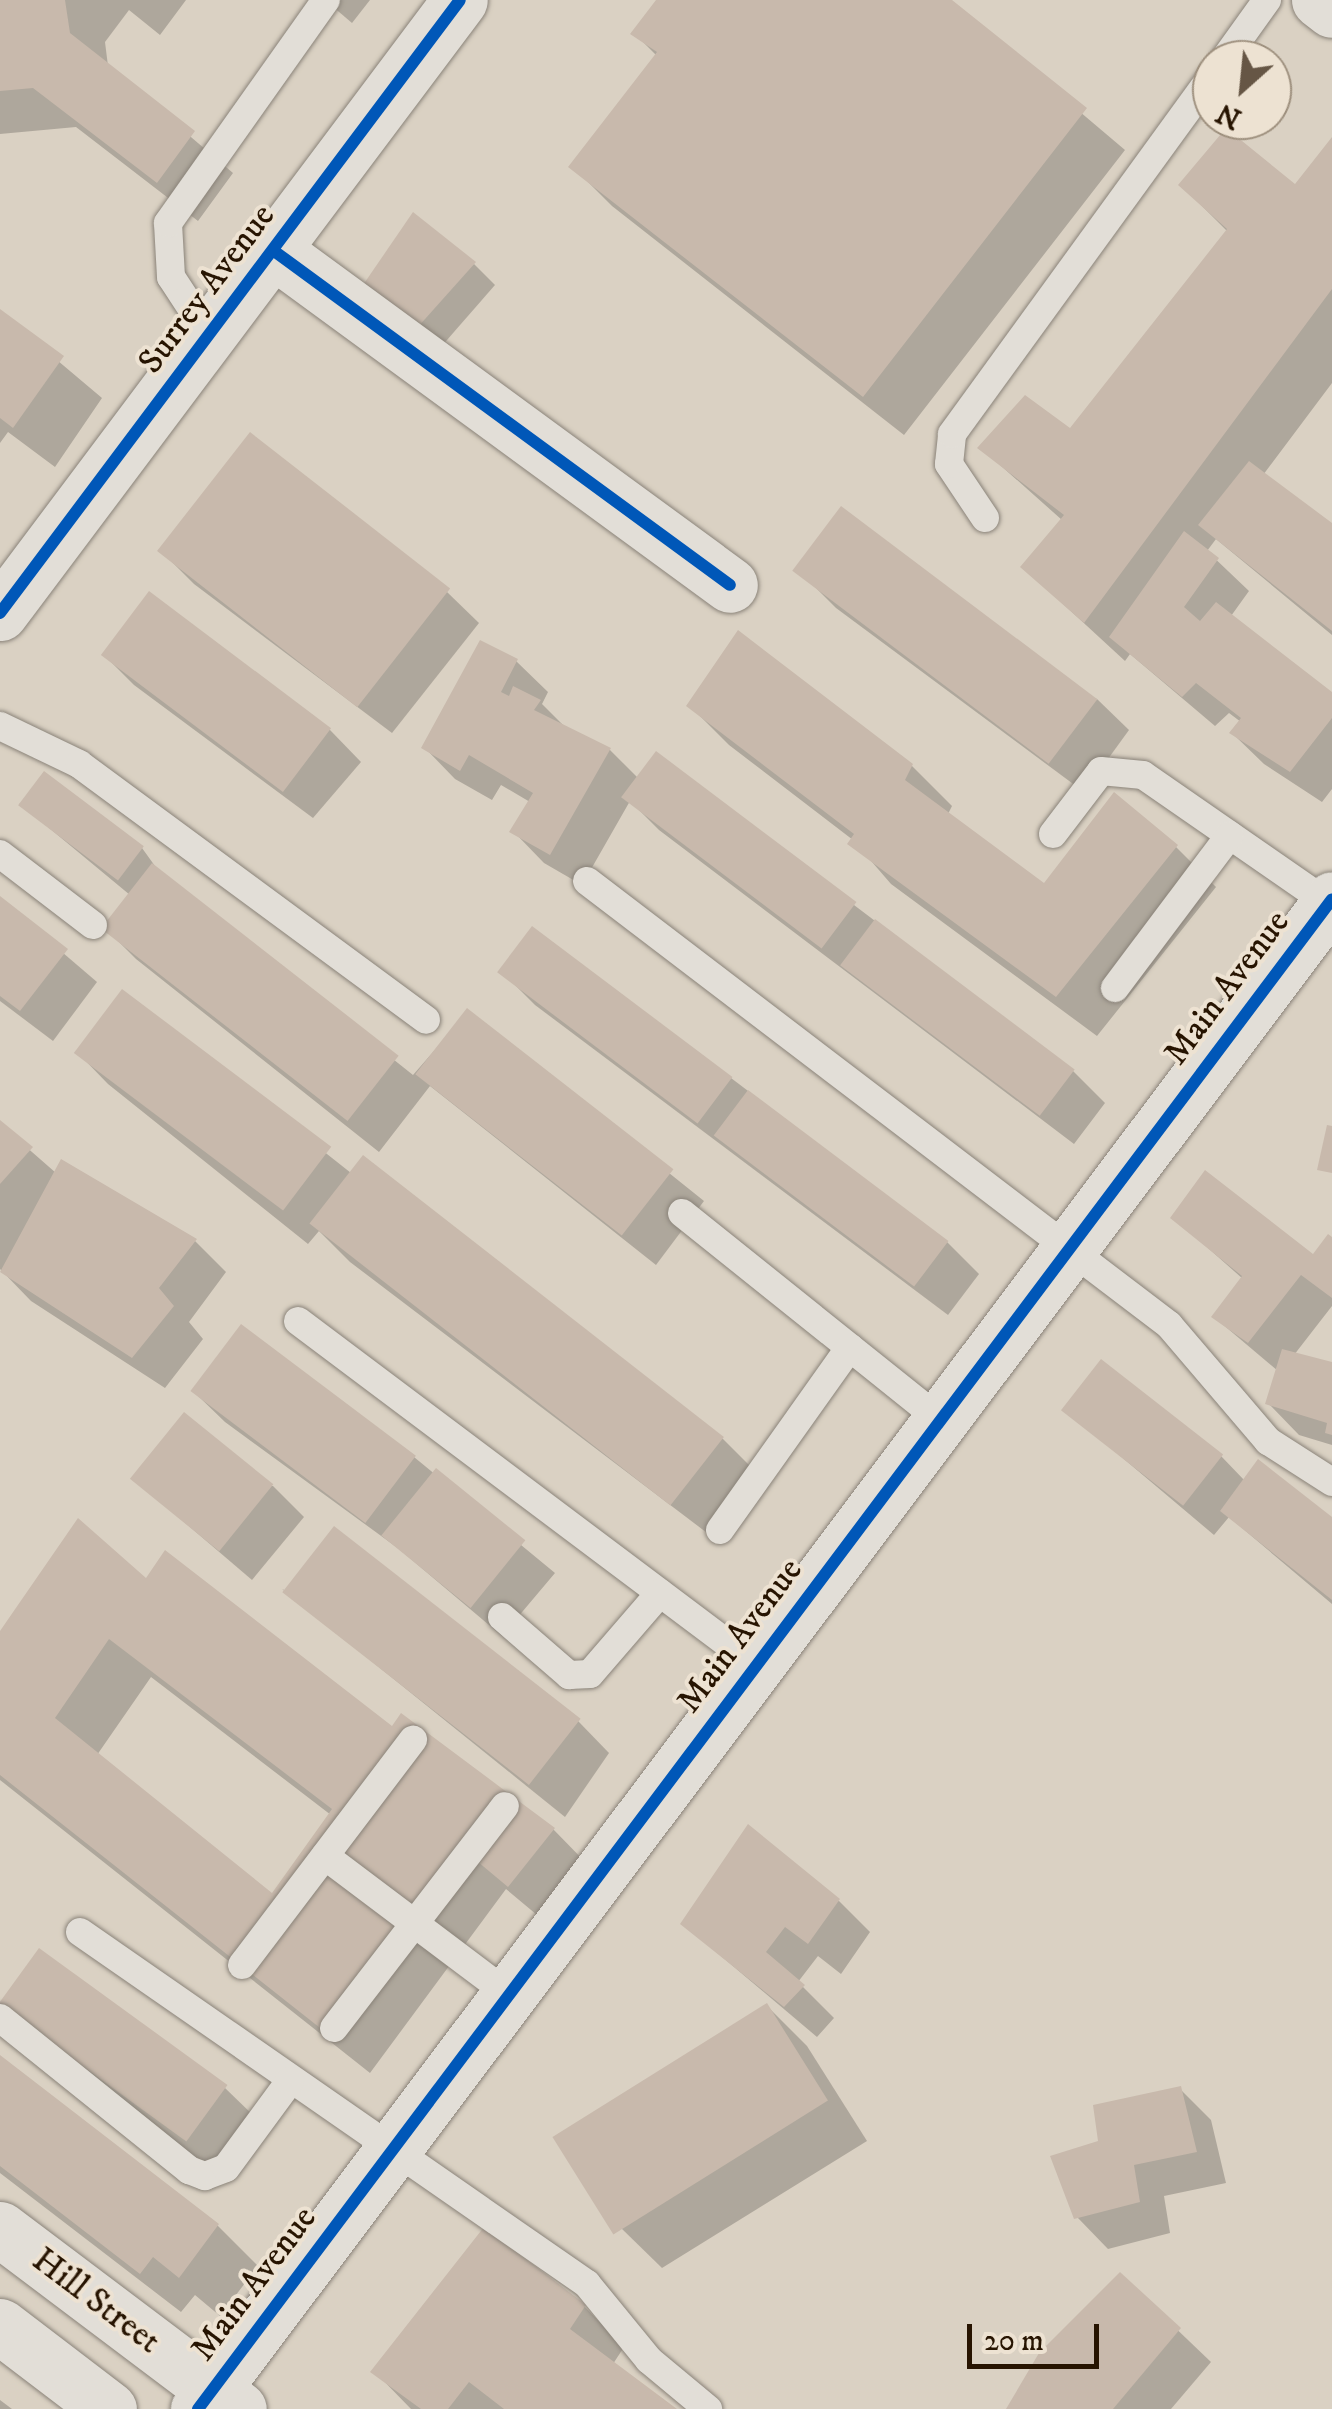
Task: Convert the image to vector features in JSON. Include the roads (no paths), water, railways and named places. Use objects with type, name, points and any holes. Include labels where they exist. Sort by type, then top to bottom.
[{"type":"street","name":"Surrey Avenue","points":[[0,613],[460,0]]},
{"type":"street","points":[[1319,0],[1332,10]]},
{"type":"street","points":[[274,251],[730,584]]},
{"type":"street","name":"Main Avenue","points":[[217,2402],[390,2151],[1330,901]]},
{"type":"street","name":"Hill Street","points":[[0,2229],[217,2402]]},
{"type":"street","points":[[0,2326],[109,2409]]},
{"type":"lane","points":[[208,335],[171,276],[168,222],[326,0]]},
{"type":"lane","points":[[1238,40],[1267,0]]},
{"type":"lane","points":[[985,518],[949,464],[952,434],[1192,104]]},
{"type":"lane","points":[[1,731],[79,764],[426,1020]]},
{"type":"lane","points":[[1053,834],[1101,771],[1118,769],[1143,775],[1330,901]]},
{"type":"lane","points":[[1115,988],[1230,835]]},
{"type":"lane","points":[[0,854],[94,924]]},
{"type":"lane","points":[[587,881],[1186,1340],[1230,1402],[1268,1441],[1332,1482]]},
{"type":"lane","points":[[682,1213],[940,1420]]},
{"type":"lane","points":[[298,1322],[756,1665]]},
{"type":"lane","points":[[720,1530],[850,1347]]},
{"type":"lane","points":[[502,1617],[569,1675],[590,1674],[660,1593]]},
{"type":"lane","points":[[242,1965],[413,1740]]},
{"type":"lane","points":[[334,2028],[505,1806]]},
{"type":"lane","points":[[324,1856],[508,1994]]},
{"type":"lane","points":[[80,1932],[390,2151],[587,2284],[649,2360],[708,2409]]},
{"type":"lane","points":[[0,2018],[189,2170],[204,2176],[226,2168],[290,2081]]}]
